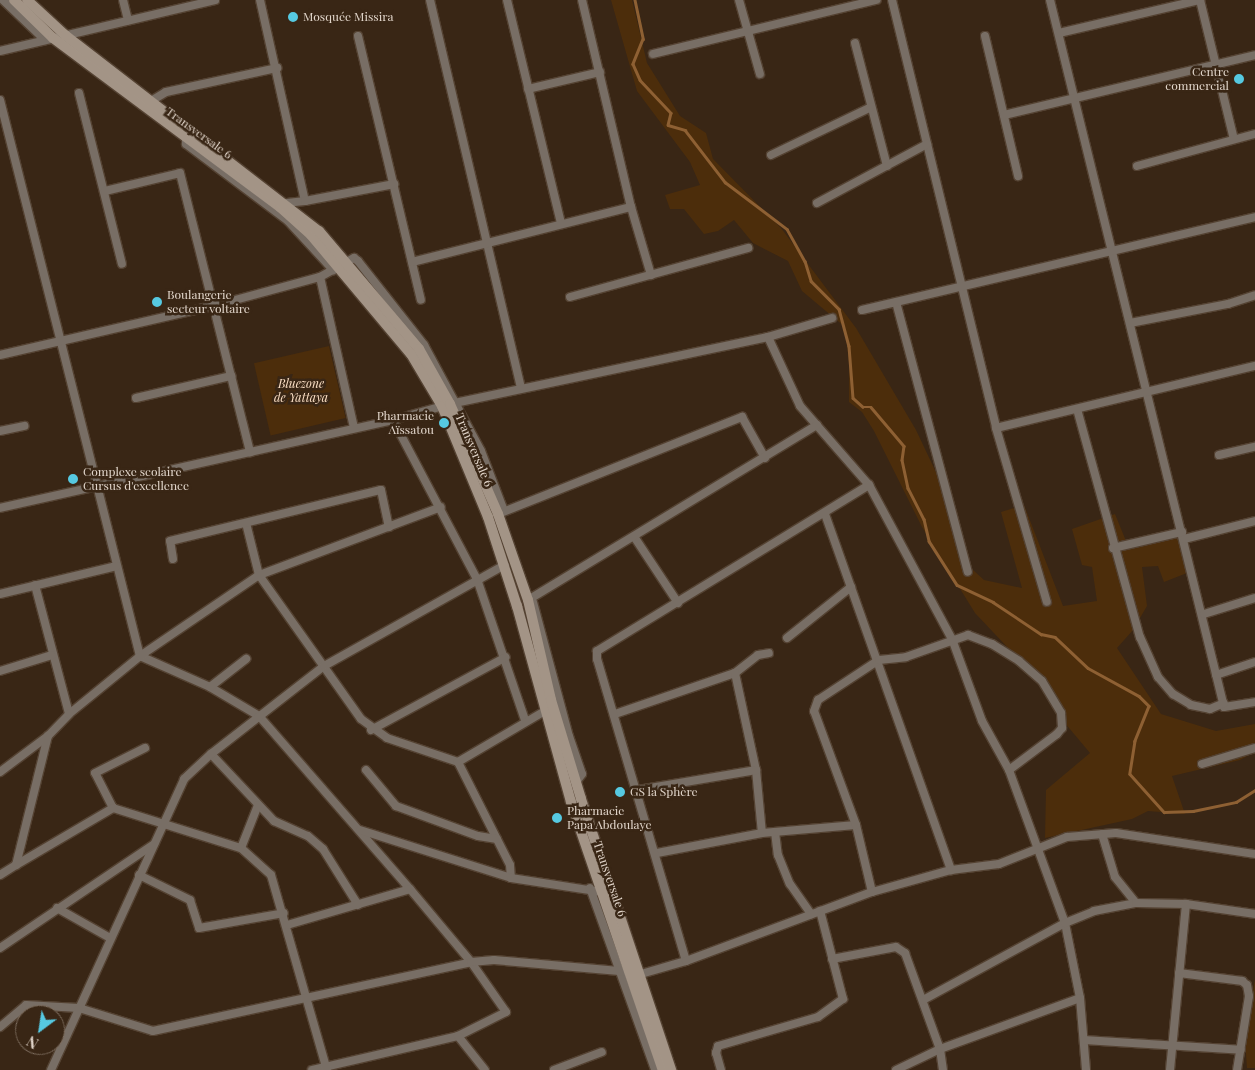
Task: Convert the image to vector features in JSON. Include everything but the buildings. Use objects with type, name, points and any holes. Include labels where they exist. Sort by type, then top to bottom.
[{"type":"main road","name":"Transversale 6","points":[[14,0],[49,39],[280,208],[340,266],[407,326],[450,404],[501,513],[530,599],[576,782],[641,974],[671,1070]]},
{"type":"main road","name":"Transversale 6","points":[[27,0],[65,35],[287,203],[450,404],[465,457],[505,565],[545,711],[601,892],[630,972],[649,1038],[663,1070]]},
{"type":"street","points":[[3,0],[49,39]]},
{"type":"street","points":[[123,0],[128,20]]},
{"type":"street","points":[[0,51],[215,0]]},
{"type":"street","points":[[260,0],[306,201]]},
{"type":"street","points":[[430,0],[521,388]]},
{"type":"street","points":[[507,0],[561,224]]},
{"type":"street","points":[[582,0],[631,207],[651,275]]},
{"type":"street","points":[[739,0],[760,74]]},
{"type":"street","points":[[653,54],[877,0]]},
{"type":"street","points":[[892,0],[996,428],[1047,602]]},
{"type":"street","points":[[1050,0],[1204,614],[1216,675],[1224,704],[1226,709],[1255,702]]},
{"type":"street","points":[[1059,34],[1200,0],[1234,139]]},
{"type":"street","points":[[358,36],[421,300]]},
{"type":"street","points":[[985,36],[1018,176]]},
{"type":"street","points":[[855,43],[887,166]]},
{"type":"street","points":[[1004,115],[1255,55]]},
{"type":"street","points":[[151,101],[166,92],[277,68]]},
{"type":"street","points":[[528,89],[600,72]]},
{"type":"street","points":[[80,93],[122,264]]},
{"type":"street","points":[[0,100],[140,656]]},
{"type":"street","points":[[771,156],[871,106]]},
{"type":"street","points":[[1138,166],[1255,134]]},
{"type":"street","points":[[817,202],[927,144]]},
{"type":"street","points":[[105,191],[180,173],[250,452]]},
{"type":"street","points":[[287,203],[394,184]]},
{"type":"street","points":[[412,262],[631,207]]},
{"type":"street","points":[[862,310],[1255,217]]},
{"type":"street","points":[[570,297],[748,248]]},
{"type":"street","points":[[0,355],[213,306],[320,277],[340,266]]},
{"type":"street","points":[[320,277],[354,428]]},
{"type":"street","points":[[1130,323],[1228,304],[1255,295]]},
{"type":"street","points":[[896,302],[968,572]]},
{"type":"street","points":[[0,508],[393,420],[450,404],[521,388],[768,336],[832,318]]},
{"type":"street","points":[[768,336],[800,406],[869,485],[952,638],[982,721],[1009,770],[1065,923],[1080,998],[1086,1070]]},
{"type":"street","points":[[996,428],[1255,366]]},
{"type":"street","points":[[136,398],[231,376]]},
{"type":"street","points":[[1077,409],[1113,548],[1140,637],[1158,677],[1173,694],[1191,705],[1210,710],[1224,704]]},
{"type":"street","points":[[501,513],[742,417],[764,458]]},
{"type":"street","points":[[393,420],[477,579],[506,657],[525,720]]},
{"type":"street","points":[[530,599],[635,538],[817,425]]},
{"type":"street","points":[[0,432],[24,426]]},
{"type":"street","points":[[1220,455],[1255,447]]},
{"type":"street","points":[[686,961],[657,853],[597,659],[597,651],[826,514],[869,485]]},
{"type":"street","points":[[173,559],[170,541],[381,490],[389,527]]},
{"type":"street","points":[[0,772],[48,736],[69,714],[140,656],[259,575],[441,508]]},
{"type":"street","points":[[826,514],[879,660],[951,870]]},
{"type":"street","points":[[1113,548],[1255,521]]},
{"type":"street","points":[[246,523],[259,575],[371,730],[458,762],[510,865],[511,878]]},
{"type":"street","points":[[635,538],[678,603]]},
{"type":"street","points":[[50,1070],[184,779],[211,754],[324,666],[505,565]]},
{"type":"street","points":[[0,594],[118,566]]},
{"type":"street","points":[[35,585],[69,714]]},
{"type":"street","points":[[787,638],[851,587]]},
{"type":"street","points":[[1204,614],[1255,598]]},
{"type":"street","points":[[872,892],[856,825],[815,705],[879,660],[906,657],[952,638],[968,635],[992,644],[1018,661],[1042,681],[1061,713],[1062,728],[1057,734],[1009,770]]},
{"type":"street","points":[[615,714],[734,673],[758,655],[769,653]]},
{"type":"street","points":[[0,671],[52,655]]},
{"type":"street","points":[[140,656],[210,687],[259,716],[471,962],[506,1012],[458,1036],[312,1070]]},
{"type":"street","points":[[371,730],[506,657]]},
{"type":"street","points":[[210,687],[246,659]]},
{"type":"street","points":[[1216,675],[1255,662]]},
{"type":"street","points":[[734,673],[756,770],[762,833]]},
{"type":"street","points":[[458,762],[525,720],[545,711]]},
{"type":"street","points":[[16,865],[48,736]]},
{"type":"street","points":[[145,748],[95,773],[113,808],[241,848],[271,875],[284,913],[326,1068]]},
{"type":"street","points":[[1202,764],[1255,748]]},
{"type":"street","points":[[211,754],[274,821],[308,836],[323,849],[358,905]]},
{"type":"street","points":[[366,770],[396,806],[478,836],[497,839]]},
{"type":"street","points":[[638,790],[756,770]]},
{"type":"street","points":[[241,848],[258,804]]},
{"type":"street","points":[[0,875],[113,808]]},
{"type":"street","points":[[657,853],[762,833],[856,825]]},
{"type":"street","points":[[358,830],[511,878],[590,888],[601,892]]},
{"type":"street","points":[[775,832],[778,855],[790,884],[811,914]]},
{"type":"street","points":[[641,974],[686,961],[872,892],[951,870],[999,864],[1067,837],[1116,833],[1255,854]]},
{"type":"street","points":[[1102,834],[1115,877],[1136,903]]},
{"type":"street","points":[[0,948],[155,843]]},
{"type":"street","points":[[139,875],[190,900],[199,928],[284,913]]},
{"type":"street","points":[[590,888],[619,970],[649,1038]]},
{"type":"street","points":[[287,925],[410,889]]},
{"type":"street","points":[[923,1000],[1065,923],[1094,911],[1136,903],[1186,904],[1255,914]]},
{"type":"street","points":[[1170,1070],[1186,904]]},
{"type":"street","points":[[57,908],[110,938]]},
{"type":"street","points":[[721,1070],[716,1052],[718,1046],[818,1018],[843,999],[820,911]]},
{"type":"street","points":[[832,958],[896,947],[905,953],[940,1049],[943,1070]]},
{"type":"street","points":[[0,1027],[26,1006],[79,1008],[153,1031],[306,995],[471,962],[494,960],[582,970],[619,970],[630,972]]},
{"type":"street","points":[[1179,973],[1242,981],[1247,984],[1249,996],[1237,1070]]},
{"type":"street","points":[[896,1070],[940,1049],[1080,998]]},
{"type":"street","points":[[458,1036],[485,1070]]},
{"type":"street","points":[[1084,1040],[1172,1044],[1241,1050]]},
{"type":"street","points":[[554,1070],[602,1052]]},
{"type":"street","points":[[654,1052],[655,1070]]},
{"type":"green space","points":[[611,0],[632,0],[647,63],[680,116],[706,133],[713,159],[781,228],[856,328],[916,430],[943,487],[956,535],[972,569],[984,580],[1022,588],[1001,512],[1024,505],[1063,606],[1097,601],[1092,567],[1082,565],[1072,529],[1115,514],[1126,541],[1177,529],[1187,573],[1164,582],[1158,566],[1142,567],[1147,606],[1133,630],[1117,648],[1161,714],[1216,731],[1255,724],[1255,752],[1240,760],[1172,776],[1185,814],[1148,811],[1132,819],[1045,838],[1046,790],[1090,753],[1064,722],[1042,684],[975,613],[922,527],[874,431],[862,412],[849,402],[849,363],[845,327],[802,291],[788,261],[753,243],[734,220],[718,231],[704,234],[684,209],[670,209],[665,195],[700,185],[690,162],[637,91]]},
{"type":"green space","name":"Bluezone de Yattaya","points":[[329,346],[346,418],[271,435],[254,363]]},
{"type":"green space","points":[[1255,979],[1255,1068],[1247,1068],[1245,1040]]},
{"type":"waterway","points":[[635,0],[643,39],[633,64],[640,80],[671,113],[668,125],[685,130],[725,182],[787,229],[805,261],[811,281],[839,309],[849,346],[853,398],[863,407],[871,407],[904,446],[902,460],[908,488],[924,519],[929,541],[957,585],[993,602],[1041,634],[1055,637],[1088,668],[1139,696],[1149,706],[1135,741],[1130,774],[1164,812],[1193,811],[1236,802],[1255,790]]},
{"type":"place","name":"Mosquée Missira","points":[[293,17]]},
{"type":"place","name":"Centre commercial","points":[[1239,79]]},
{"type":"place","name":"Boulangerie secteur voltaire","points":[[157,302]]},
{"type":"place","name":"Pharmacie Aïssatou","points":[[444,423]]},
{"type":"place","name":"Complexe scolaire Cursus d'excellence","points":[[73,479]]},
{"type":"place","name":"GS la Sphère","points":[[620,792]]},
{"type":"place","name":"Pharmacie Papa Abdoulaye","points":[[557,818]]}]
